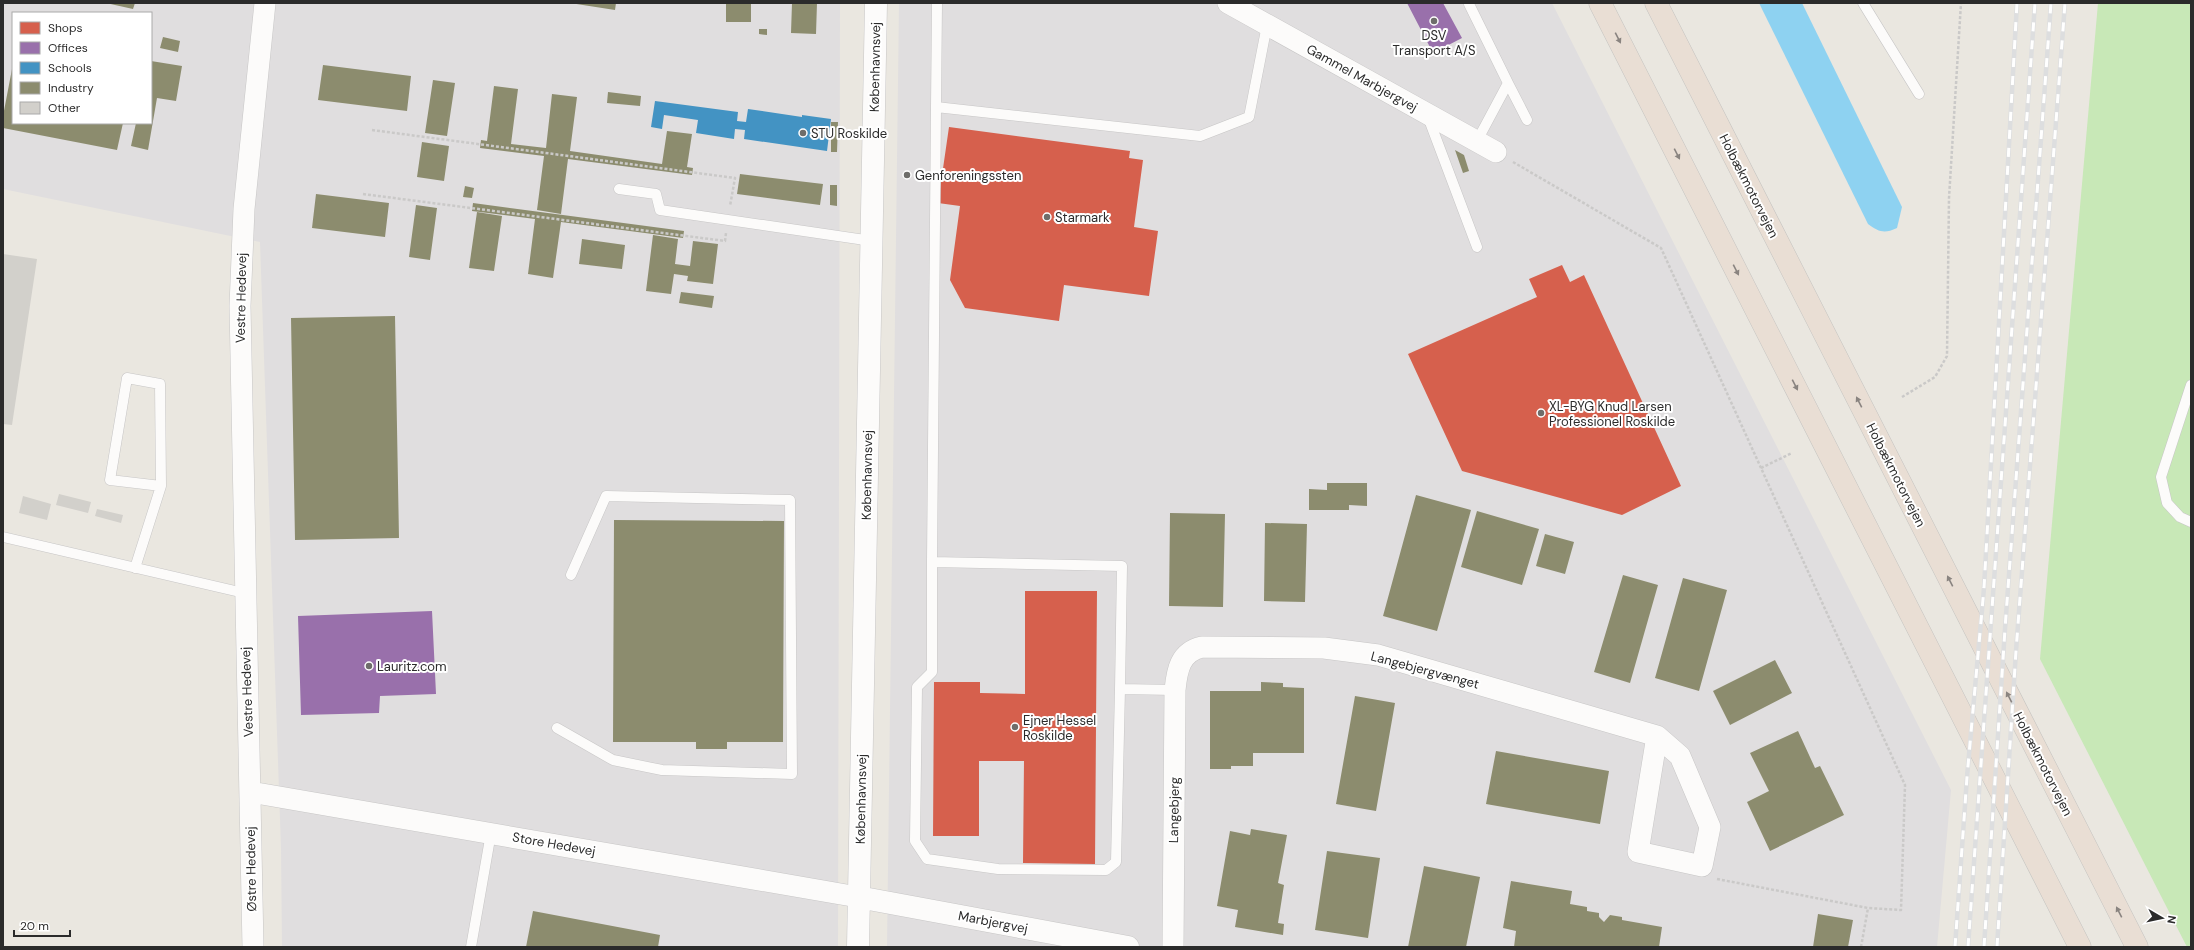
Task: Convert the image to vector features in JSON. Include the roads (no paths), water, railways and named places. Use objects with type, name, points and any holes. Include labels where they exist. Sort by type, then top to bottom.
[{"type":"highway","points":[[1600,3],[2080,947]]},
{"type":"highway","name":"Holbækmotorvejen","points":[[1656,3],[2137,947]]},
{"type":"main road","name":"Københavnsvej","points":[[858,947],[876,3]]},
{"type":"main road","name":"Marbjergvej","points":[[858,897],[1128,947]]},
{"type":"street","name":"Vestre Hedevej","points":[[250,792],[244,593],[240,306],[244,208],[266,3]]},
{"type":"street","name":"Gammel Marbjergvej","points":[[1228,3],[1496,152]]},
{"type":"street","name":"Langebjergvænget","points":[[1176,682],[1179,666],[1186,654],[1202,647],[1324,648],[1378,655],[1657,736],[1680,756],[1710,827],[1702,866],[1638,852],[1657,736]]},
{"type":"street","name":"Langebjerg","points":[[1173,947],[1176,682]]},
{"type":"street","name":"Store Hedevej","points":[[250,792],[858,897]]},
{"type":"street","name":"Østre Hedevej","points":[[250,792],[253,947]]},
{"type":"lane","points":[[932,562],[1122,566],[1116,862],[1106,870],[998,869],[927,859],[915,841],[917,687],[932,672],[932,562],[937,3]]},
{"type":"lane","points":[[1863,3],[1919,94]]},
{"type":"lane","points":[[1469,4],[1527,120]]},
{"type":"lane","points":[[936,107],[1200,136],[1250,117],[1267,25]]},
{"type":"lane","points":[[1477,141],[1508,83]]},
{"type":"lane","points":[[1426,113],[1477,247]]},
{"type":"lane","points":[[619,189],[656,194],[660,210],[872,241]]},
{"type":"lane","points":[[135,568],[161,486],[160,384],[127,378],[110,480],[161,486]]},
{"type":"lane","points":[[2191,385],[2161,477],[2167,503],[2180,517],[2191,522]]},
{"type":"lane","points":[[557,728],[613,760],[662,770],[792,774],[790,500],[606,496],[571,575]]},
{"type":"lane","points":[[3,538],[244,593]]},
{"type":"lane","points":[[1120,689],[1176,682]]},
{"type":"lane","points":[[472,947],[491,833]]},
{"type":"water","points":[[1759,3],[1802,3],[1902,207],[1897,228],[1889,231],[1882,231],[1875,229],[1868,224]]},
{"type":"railway","points":[[1955,947],[1967,777],[1984,588],[2017,3]]},
{"type":"railway","points":[[1968,947],[2035,3]]},
{"type":"railway","points":[[1984,947],[2005,629],[2051,3]]},
{"type":"railway","points":[[1997,947],[2016,651],[2065,3]]},
{"type":"place","name":"DSV Transport A/S","points":[[1434,21]]},
{"type":"place","name":"STU Roskilde","points":[[803,133]]},
{"type":"place","name":"Genforeningssten","points":[[907,175]]},
{"type":"place","name":"Starmark","points":[[1047,217]]},
{"type":"place","name":"XL-BYG Knud Larsen Professionel Roskilde","points":[[1541,413]]},
{"type":"place","name":"Lauritz.com","points":[[369,666]]},
{"type":"place","name":"Ejner Hessel Roskilde","points":[[1015,727]]}]
